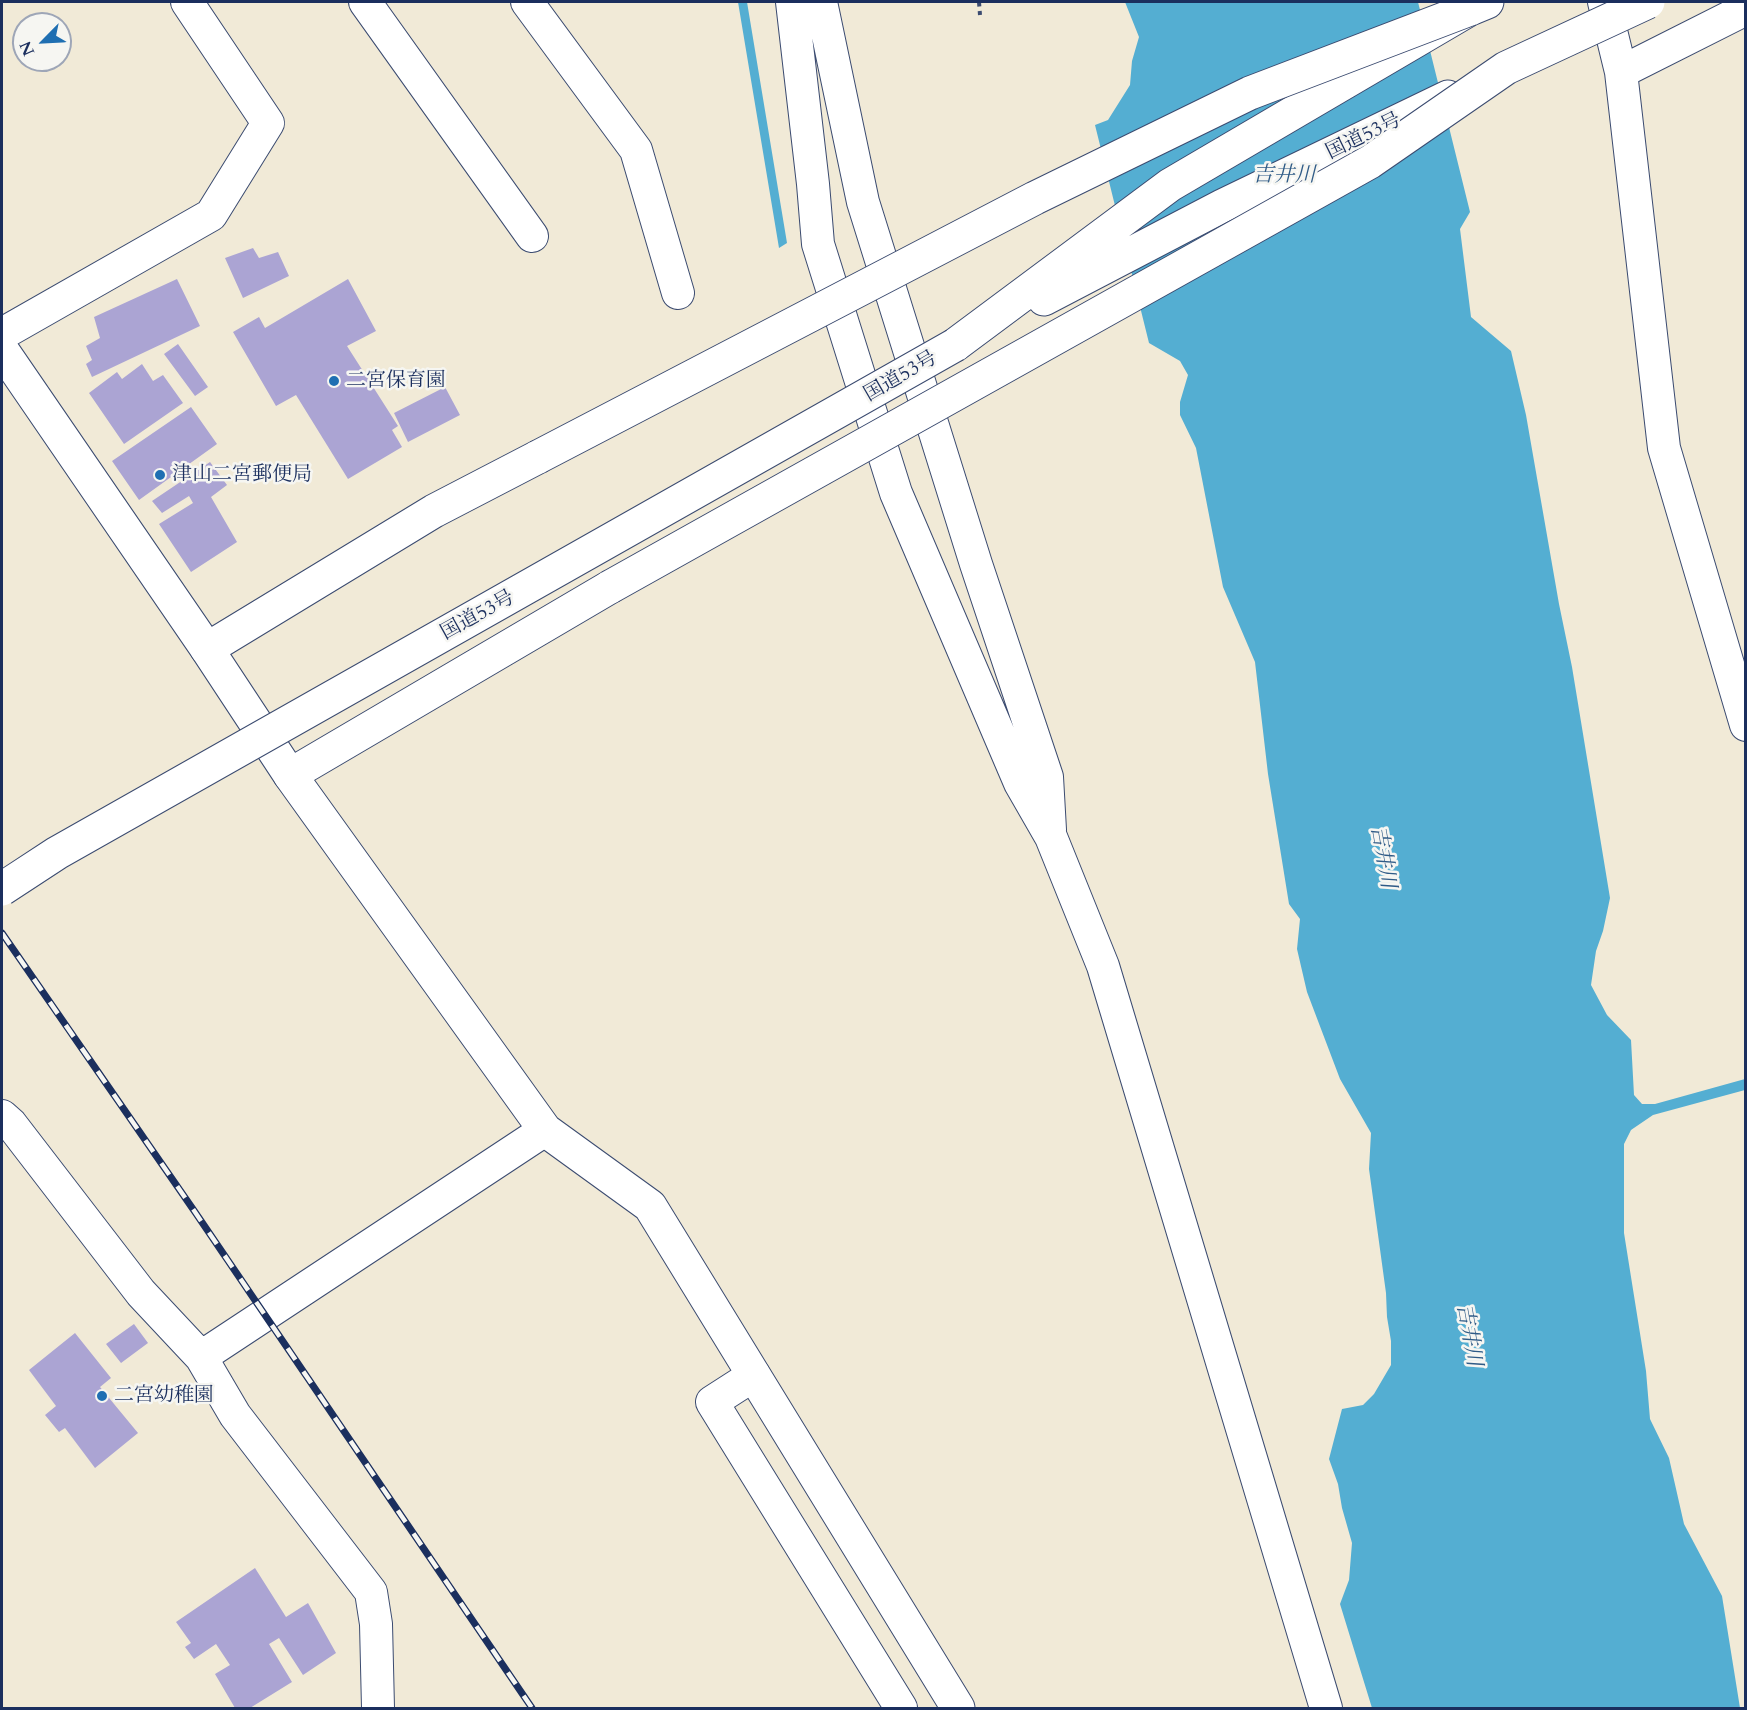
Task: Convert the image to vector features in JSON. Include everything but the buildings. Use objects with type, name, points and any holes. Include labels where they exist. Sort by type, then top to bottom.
[{"type":"main road","name":"国道53号","points":[[2,889],[57,853],[955,345],[1222,206],[1506,68],[1648,2]]},
{"type":"main road","name":"国道53号","points":[[955,345],[1170,186],[1478,5]]},
{"type":"main road","points":[[207,649],[434,511],[1024,204],[1250,93],[1478,5]]},
{"type":"main road","points":[[290,775],[610,587],[1370,162],[1506,68]]},
{"type":"main road","points":[[2,350],[207,649],[290,775],[545,1130],[650,1206],[958,1708]]},
{"type":"street","points":[[2,334],[211,215],[268,123],[187,2]]},
{"type":"street","points":[[365,2],[532,236]]},
{"type":"street","points":[[527,2],[636,150],[678,292]]},
{"type":"street","points":[[792,2],[818,244],[896,493],[1020,783],[1051,837],[1103,966],[1326,1708]]},
{"type":"street","points":[[821,2],[863,202],[976,564],[1047,777],[1051,837]]},
{"type":"street","points":[[1604,2],[1621,72],[1664,448],[1746,725]]},
{"type":"street","points":[[1621,72],[1745,12]]},
{"type":"street","points":[[2,1116],[11,1124],[141,1293],[201,1357],[235,1415],[371,1592],[376,1624],[378,1708]]},
{"type":"street","points":[[201,1357],[545,1130]]},
{"type":"street","points":[[753,1375],[712,1402],[901,1708]]},
{"type":"path","points":[[979,2],[980,15]]},
{"type":"water","points":[[738,2],[747,2],[787,243],[779,248]]},
{"type":"water","name":"吉井川","points":[[1125,2],[1418,2],[1470,212],[1460,229],[1471,317],[1511,351],[1526,415],[1572,667],[1610,898],[1596,951],[1591,985],[1607,1015],[1631,1040],[1634,1095],[1642,1104],[1655,1104],[1745,1079],[1745,1090],[1653,1115],[1631,1130],[1624,1144],[1624,1233],[1646,1371],[1650,1419],[1669,1458],[1684,1524],[1722,1596],[1740,1708],[1372,1708],[1340,1604],[1349,1580],[1352,1543],[1338,1484],[1329,1459],[1342,1409],[1363,1405],[1374,1394],[1391,1365],[1386,1293],[1369,1169],[1371,1133],[1340,1079],[1307,992],[1297,949],[1300,919],[1289,904],[1268,774],[1255,662],[1223,587],[1196,448],[1180,415],[1180,402],[1188,375],[1180,361],[1149,343],[1095,125],[1108,120],[1130,85],[1132,61],[1139,37]]},
{"type":"railway","points":[[2,933],[195,1212],[532,1708]]},
{"type":"place","name":"二宮保育園","points":[[334,381]]},
{"type":"place","name":"津山二宮郵便局","points":[[160,475]]},
{"type":"place","name":"二宮幼稚園","points":[[102,1396]]}]
